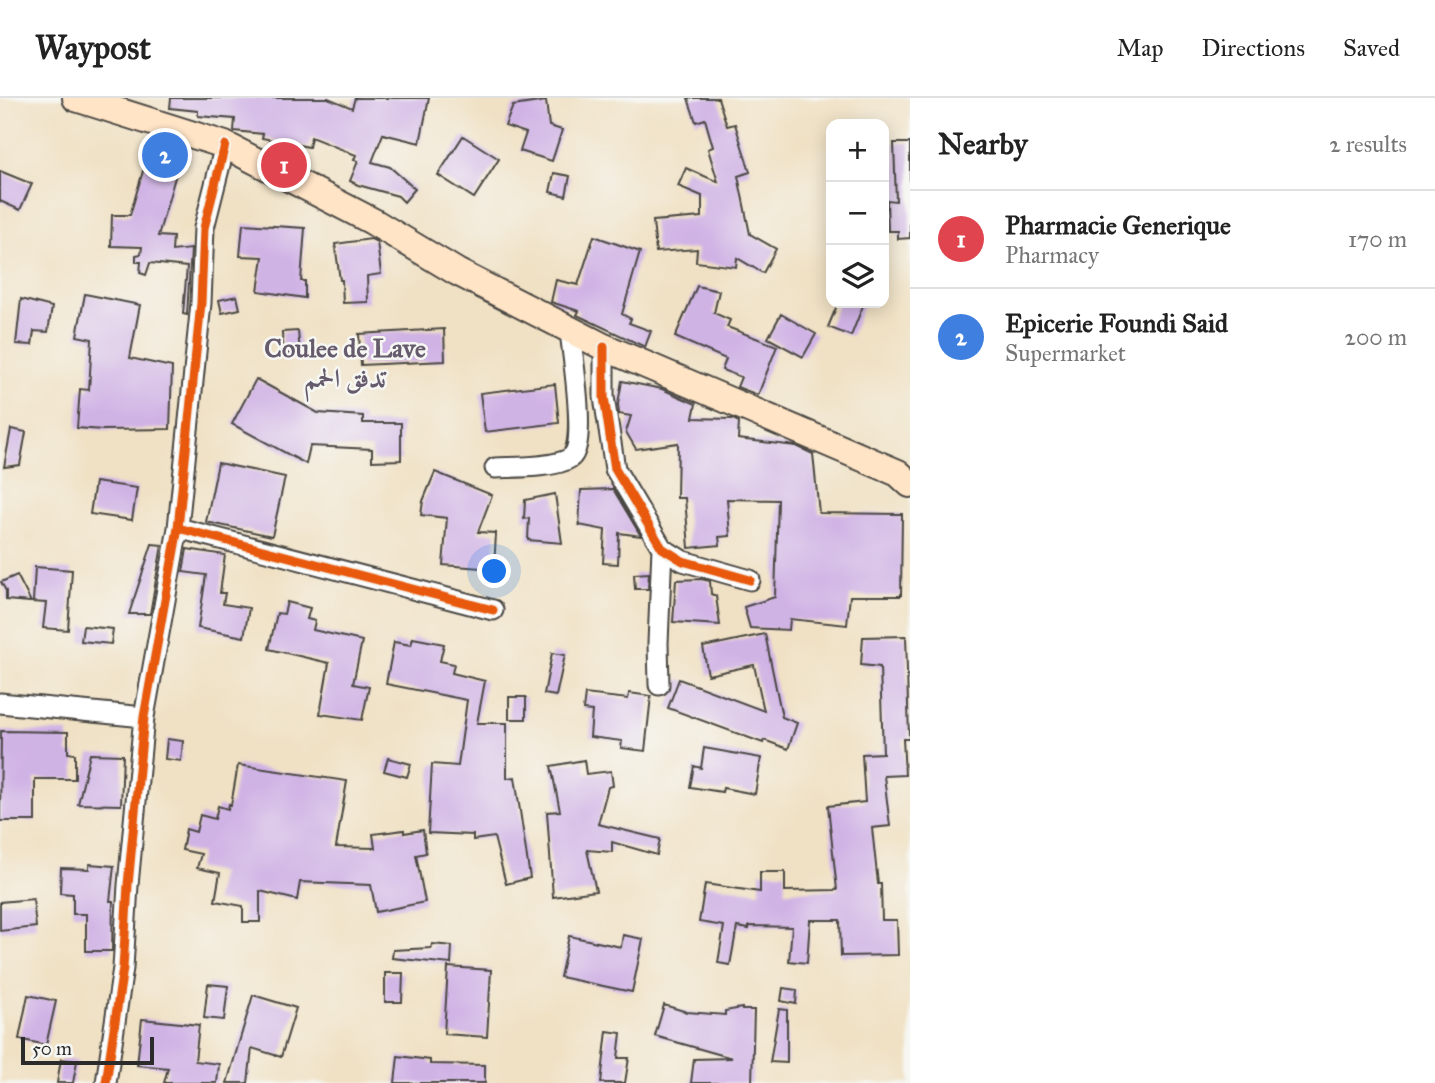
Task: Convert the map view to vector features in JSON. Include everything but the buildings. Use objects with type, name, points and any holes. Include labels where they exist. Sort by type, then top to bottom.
[{"type":"main road","points":[[76,98],[225,145],[372,221],[457,272],[570,331],[898,473],[910,484]]},
{"type":"street","points":[[106,1083],[123,968],[144,717],[178,528],[204,276],[204,228],[225,145]]},
{"type":"street","points":[[495,468],[557,463],[570,459],[576,452],[579,442],[578,414],[570,331]]},
{"type":"street","points":[[604,347],[604,397],[615,469],[662,548],[683,561],[750,580]]},
{"type":"street","points":[[178,528],[494,610]]},
{"type":"street","points":[[659,685],[662,548]]},
{"type":"street","points":[[0,703],[144,717]]},
{"type":"cycle path","points":[[106,1083],[123,968],[144,717],[178,528],[201,303],[204,228],[225,145]]},
{"type":"cycle path","points":[[604,347],[604,397],[615,469],[662,548],[683,561],[750,580]]},
{"type":"cycle path","points":[[178,528],[493,610]]},
{"type":"place","name":"Epicerie Foundi Said","points":[[165,155]]},
{"type":"place","name":"Pharmacie Generique","points":[[284,165]]},
{"type":"district","name":"Coulee de Lave تدفق الحمم","points":[[345,363]]}]
